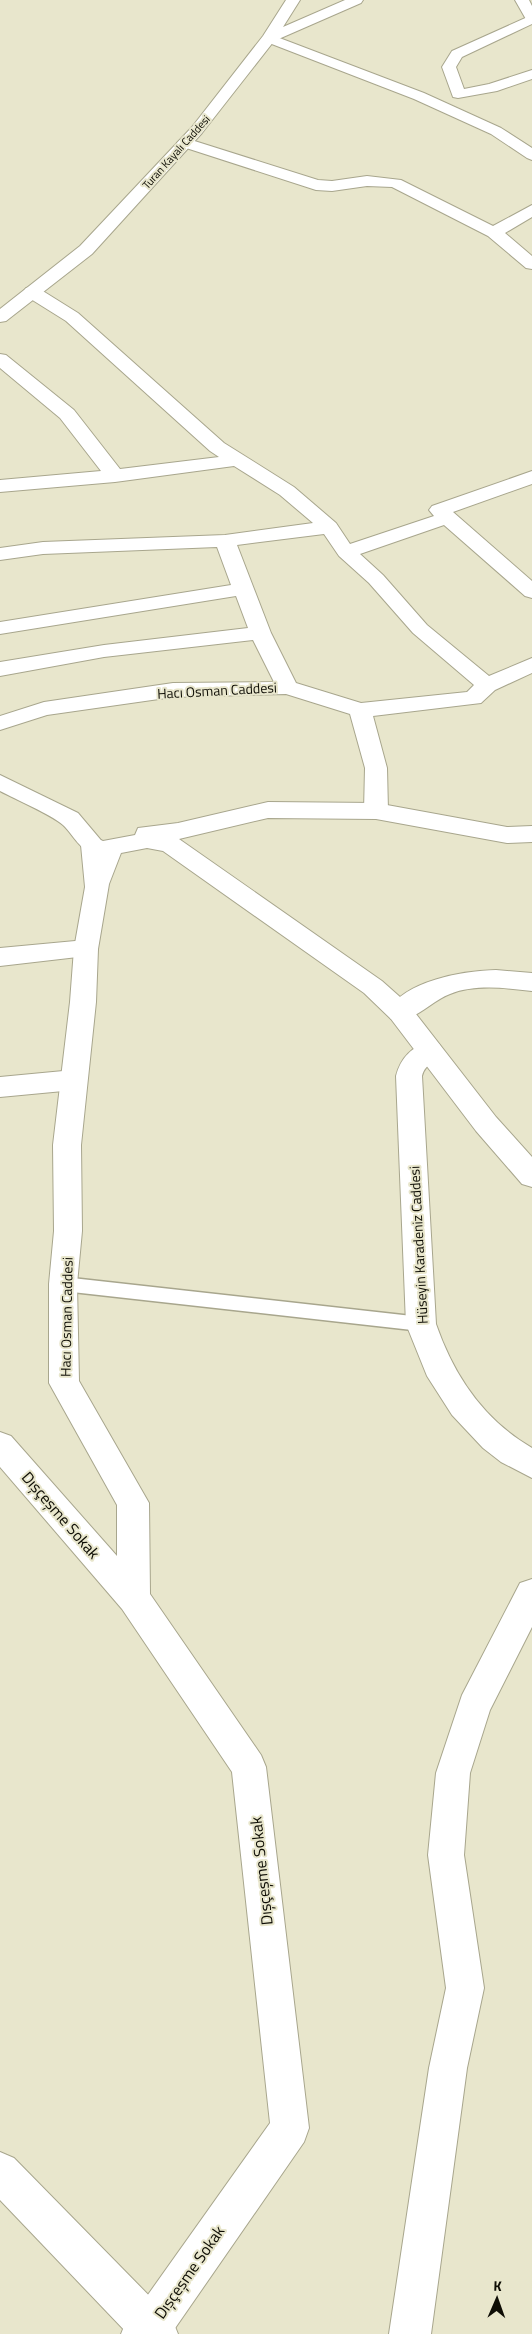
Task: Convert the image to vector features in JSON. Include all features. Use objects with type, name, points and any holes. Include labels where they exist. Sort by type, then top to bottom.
[{"type":"street","points":[[294,0],[269,38],[419,96],[496,131],[532,156]]},
{"type":"street","name":"Turan Kayalı Caddesi","points":[[0,317],[86,250],[185,143],[269,38],[356,0]]},
{"type":"street","points":[[522,0],[532,18],[457,54],[449,67],[458,94],[492,88],[532,74]]},
{"type":"street","points":[[185,143],[316,185],[332,186],[367,181],[395,183],[494,233],[532,264]]},
{"type":"street","points":[[494,233],[532,210]]},
{"type":"street","points":[[32,292],[72,317],[217,447],[287,491],[329,527],[346,552],[376,578],[420,629],[487,685]]},
{"type":"street","points":[[0,359],[67,414],[115,476]]},
{"type":"street","points":[[0,486],[115,476],[237,460]]},
{"type":"street","points":[[532,477],[439,510],[532,592]]},
{"type":"street","points":[[346,552],[448,517]]},
{"type":"street","points":[[0,554],[43,548],[225,540],[329,527]]},
{"type":"street","points":[[225,540],[260,633],[287,686]]},
{"type":"street","points":[[0,628],[243,589]]},
{"type":"street","points":[[0,669],[104,651],[260,633]]},
{"type":"street","points":[[376,811],[376,768],[360,710],[473,698],[487,685],[532,666]]},
{"type":"street","name":"Hacı Osman Caddesi","points":[[0,724],[44,709],[173,690],[273,689],[287,686],[360,710]]},
{"type":"street","points":[[0,782],[70,818],[103,842],[174,838],[268,810],[376,811],[507,835],[532,834]]},
{"type":"street","points":[[174,838],[373,987],[400,1012],[486,1124],[532,1175]]},
{"type":"street","name":"Hacı Osman Caddesi","points":[[103,842],[86,949],[83,1002],[67,1145],[68,1231],[63,1284],[64,1383],[133,1503],[134,1598]]},
{"type":"street","points":[[0,957],[86,949]]},
{"type":"street","points":[[400,1012],[436,988],[456,983],[497,980],[532,982]]},
{"type":"street","name":"Hüseyin Karadeniz Caddesi","points":[[430,1051],[416,1060],[409,1076],[421,1324],[432,1358],[457,1400],[476,1422],[499,1442],[532,1464]]},
{"type":"street","points":[[0,1086],[74,1080]]},
{"type":"street","name":"Dışçeşme Sokak","points":[[0,1445],[134,1598],[249,1767],[290,2128],[150,2332]]},
{"type":"street","points":[[410,2334],[448,2068],[465,1988],[446,1855],[453,1773],[474,1706],[532,1594]]},
{"type":"street","points":[[0,2172],[150,2332]]},
{"type":"lane","points":[[63,1284],[421,1324]]}]
